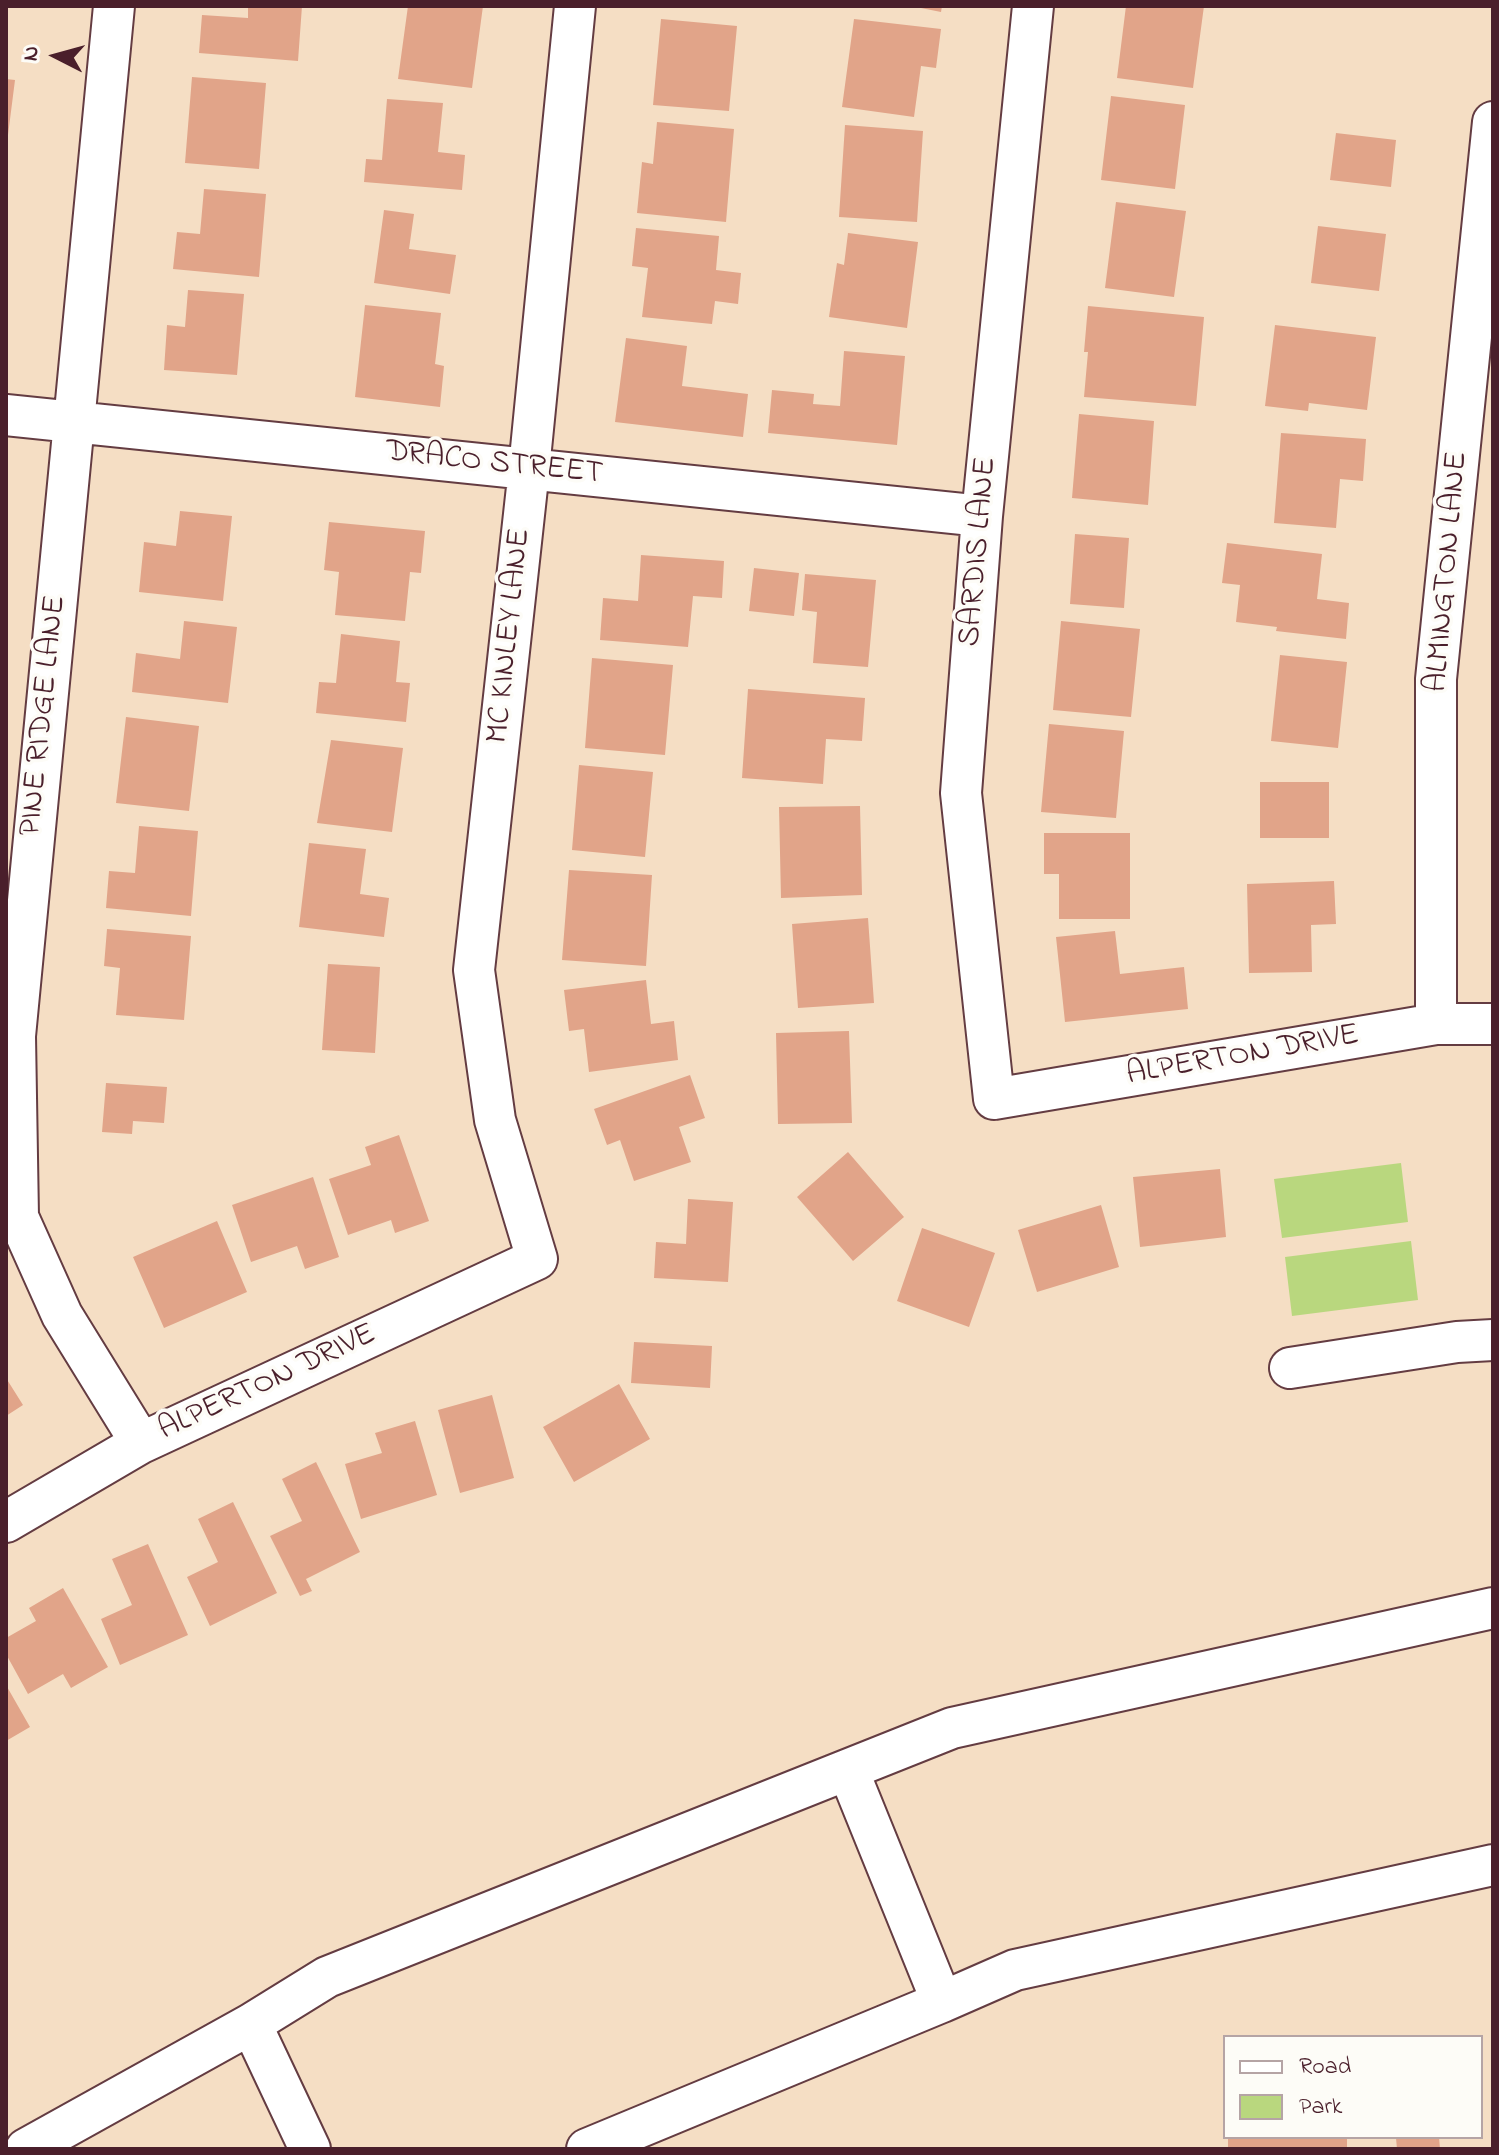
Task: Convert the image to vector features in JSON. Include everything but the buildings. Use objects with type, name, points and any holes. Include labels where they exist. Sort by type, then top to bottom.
[{"type":"street","name":"PINE RIDGE LANE","points":[[114,6],[15,1036],[18,1217],[62,1315],[141,1443]]},
{"type":"street","name":"MC KINLEY LANE","points":[[537,1259],[495,1120],[474,970],[529,469],[575,6]]},
{"type":"street","name":"SARDIS LANE","points":[[994,1099],[961,793],[982,516],[1033,6]]},
{"type":"street","name":"ALMINGTON LANE","points":[[1436,1024],[1436,679],[1493,122]]},
{"type":"street","name":"DRACO STREET","points":[[6,415],[982,516]]},
{"type":"street","name":"ALPERTON DRIVE","points":[[994,1099],[1436,1024],[1493,1024]]},
{"type":"street","name":"ALPERTON DRIVE","points":[[6,1522],[141,1443],[537,1259]]},
{"type":"street","points":[[1290,1368],[1457,1342],[1493,1340]]},
{"type":"street","points":[[26,2149],[251,2024],[327,1977],[952,1728],[1493,1608]]},
{"type":"street","points":[[848,1770],[942,2002]]},
{"type":"street","points":[[587,2149],[1015,1970],[1493,1865]]},
{"type":"street","points":[[251,2024],[310,2149]]},
{"type":"green space","points":[[1401,1163],[1408,1222],[1282,1238],[1274,1179]]},
{"type":"green space","points":[[1411,1241],[1418,1300],[1292,1316],[1285,1257]]}]
